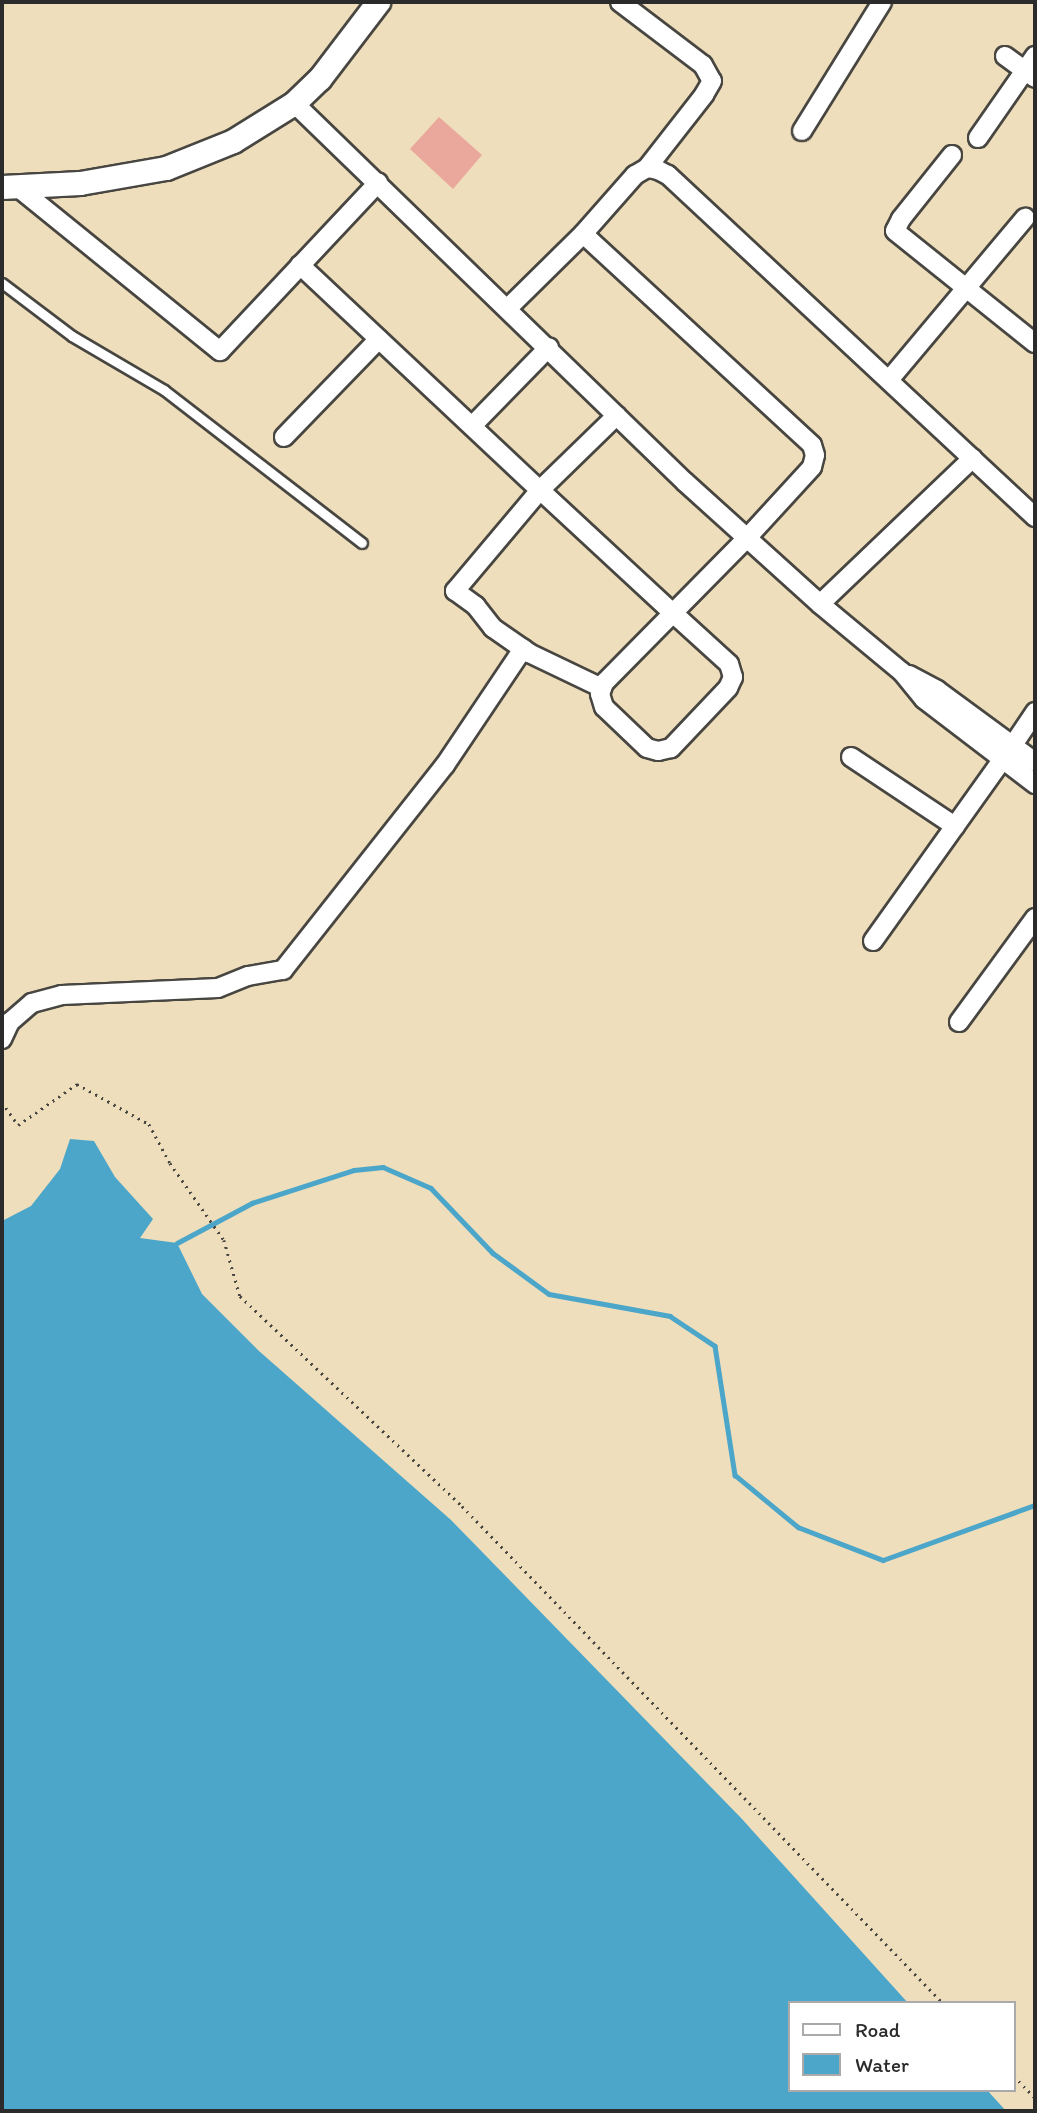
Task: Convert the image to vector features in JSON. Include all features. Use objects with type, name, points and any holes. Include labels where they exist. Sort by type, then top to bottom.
[{"type":"street","points":[[509,307],[583,234],[626,184],[647,168],[712,81],[703,65],[620,2]]},
{"type":"street","points":[[802,131],[883,2]]},
{"type":"street","points":[[8,186],[80,183],[166,168],[233,141],[294,103],[320,78],[372,4]]},
{"type":"street","points":[[978,138],[1032,68],[1005,56]]},
{"type":"street","points":[[294,103],[747,538],[820,604],[902,672],[937,690],[1007,753],[1035,784]]},
{"type":"street","points":[[952,155],[901,219],[895,231],[1035,344]]},
{"type":"street","points":[[647,168],[668,174],[1035,517]]},
{"type":"street","points":[[8,186],[220,351],[378,183]]},
{"type":"street","points":[[889,380],[1025,218]]},
{"type":"street","points":[[300,265],[540,490],[673,613],[729,664],[733,677],[728,688],[671,748],[658,751],[647,748],[604,707],[600,694],[602,688],[673,613],[747,538],[812,467],[816,455],[812,445],[583,234]]},
{"type":"street","points":[[284,437],[379,339]]},
{"type":"street","points":[[472,426],[549,347]]},
{"type":"street","points":[[602,688],[523,649],[493,628],[476,606],[455,591],[540,490],[617,415]]},
{"type":"street","points":[[820,604],[973,458]]},
{"type":"street","points":[[2,1039],[10,1022],[32,1003],[62,995],[218,988],[248,976],[283,970],[445,765],[523,649]]},
{"type":"street","points":[[873,941],[1035,712]]},
{"type":"street","points":[[1007,753],[1035,762]]},
{"type":"street","points":[[851,757],[955,826]]},
{"type":"street","points":[[959,1022],[1035,918]]},
{"type":"lane","points":[[2,284],[72,336],[164,390],[362,543]]},
{"type":"path","points":[[2,1102],[18,1125],[77,1084],[149,1124],[176,1172],[224,1240],[240,1296],[462,1506],[941,2001]]},
{"type":"path","points":[[1016,2078],[1035,2098]]},
{"type":"water","points":[[70,1139],[94,1141],[115,1177],[153,1219],[140,1238],[177,1243],[202,1294],[259,1351],[451,1520],[742,1819],[906,2001],[788,2001],[788,2092],[989,2092],[1006,2111],[2,2111],[2,1221],[31,1206],[60,1169]]},
{"type":"building","points":[[439,117],[482,155],[453,189],[410,149]]},
{"type":"waterway","points":[[177,1243],[252,1203],[354,1170],[383,1167],[431,1188],[493,1253],[549,1294],[670,1316],[715,1346],[735,1475],[798,1527],[883,1560],[1035,1505]]}]
